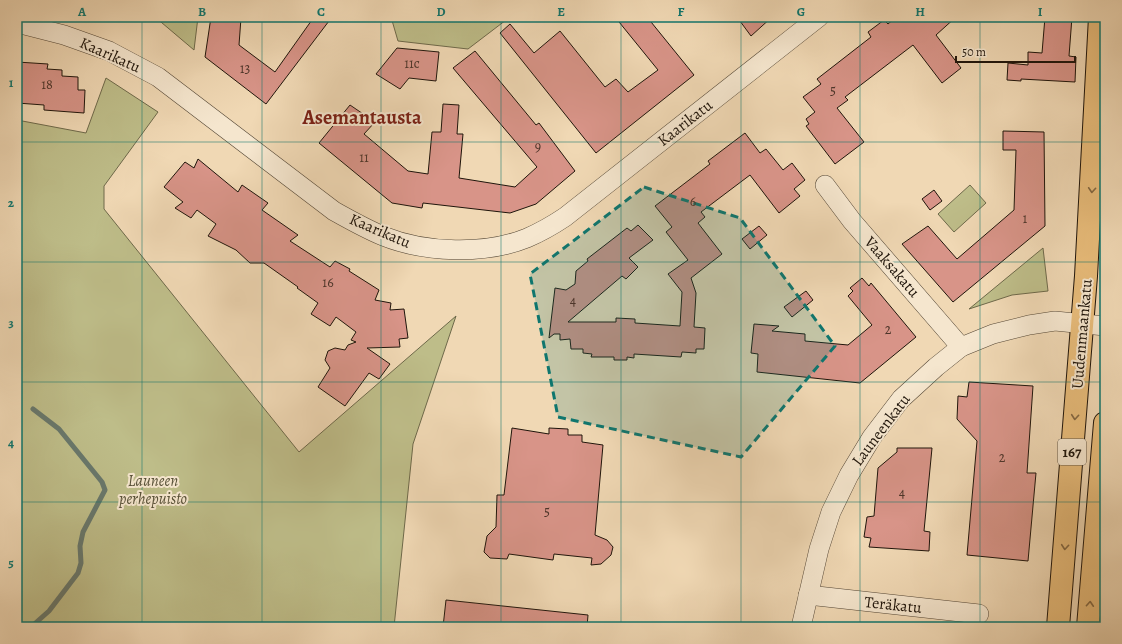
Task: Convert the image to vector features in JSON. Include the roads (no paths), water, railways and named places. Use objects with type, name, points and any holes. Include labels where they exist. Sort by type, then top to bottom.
[{"type":"main road","name":"Uudenmaankatu","points":[[1058,627],[1082,323],[1100,152],[1100,17]]},
{"type":"main road","name":"167","points":[[1088,627],[1105,424]]},
{"type":"street","name":"Kaarikatu","points":[[17,23],[64,35],[109,51],[158,77],[334,211],[358,224],[384,236],[414,246],[461,250],[505,244],[526,238],[544,230],[565,217],[819,17]]},
{"type":"street","name":"Vaaksakatu","points":[[826,185],[852,221],[961,347]]},
{"type":"street","name":"Launeenkatu","points":[[801,627],[819,549],[831,512],[849,475],[872,437],[901,399],[936,367],[961,347],[993,334],[1029,325],[1055,321],[1105,326]]},
{"type":"street","name":"Teräkatu","points":[[808,595],[979,614]]},
{"type":"waterway","points":[[31,627],[49,611],[78,573],[81,563],[80,546],[83,532],[105,490],[102,482],[59,429],[33,409]]},
{"type":"district","name":"Asemantausta","points":[[362,117]]},
{"type":"park label","name":"Launeen perhepuisto","points":[[153,490]]}]
